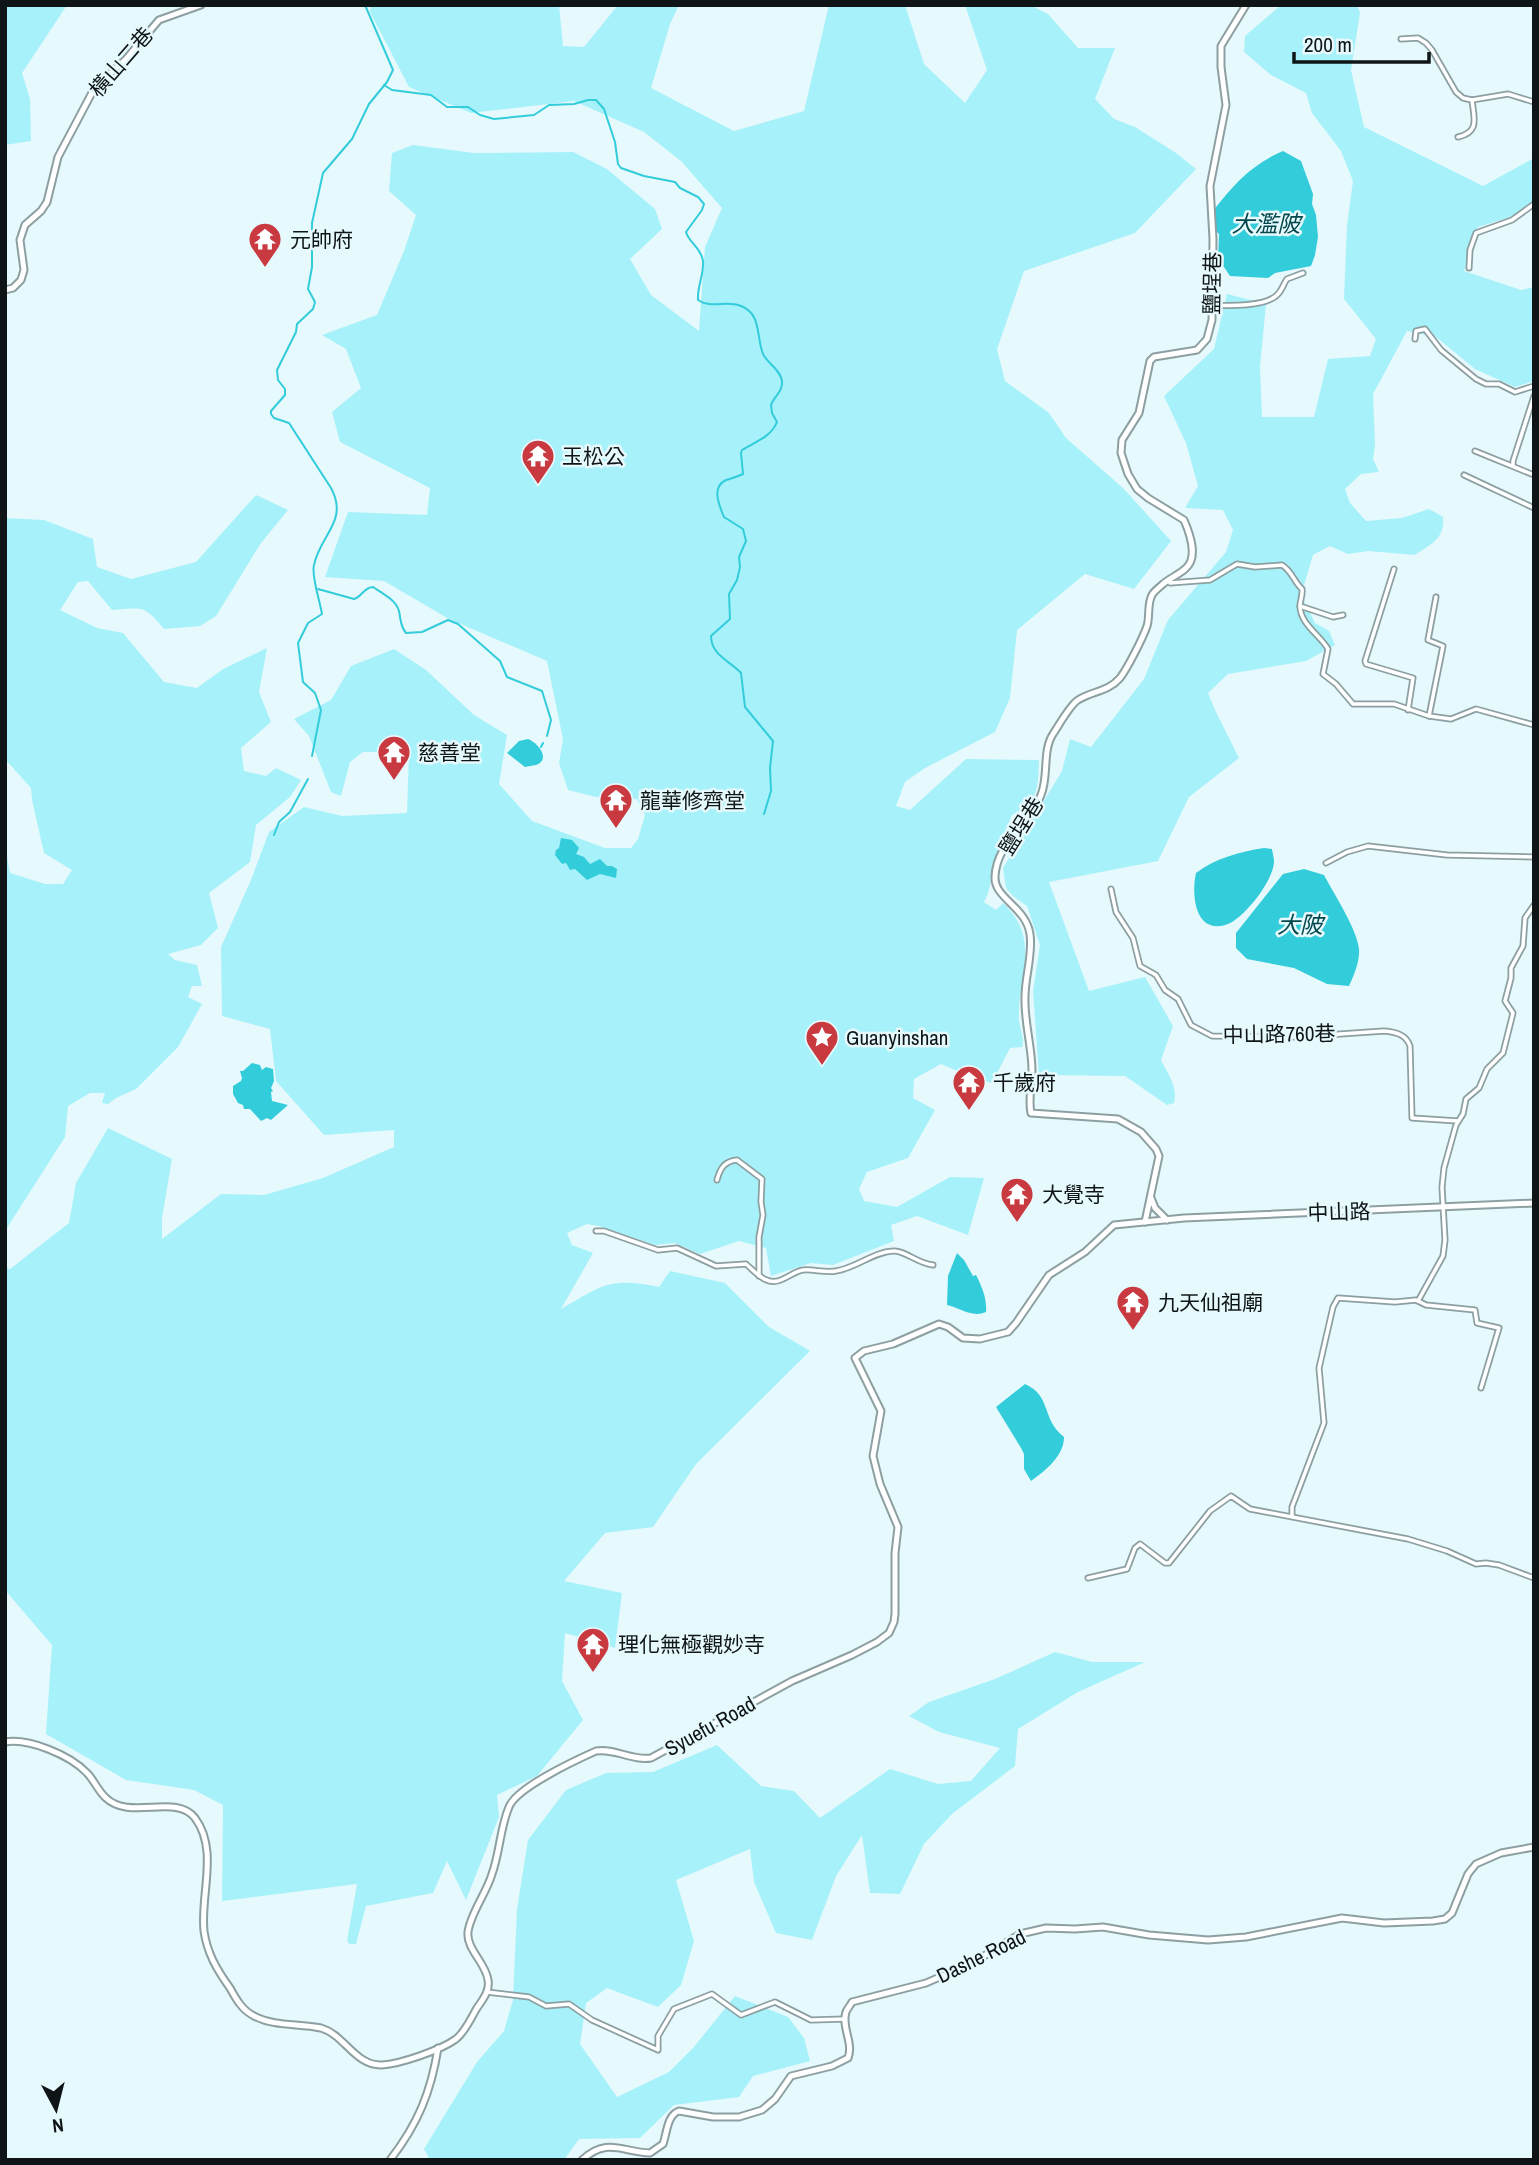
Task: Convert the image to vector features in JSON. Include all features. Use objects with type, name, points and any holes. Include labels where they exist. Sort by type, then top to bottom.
[{"type":"street","name":"橫山二巷","points":[[5,290],[13,288],[21,280],[24,270],[20,240],[24,227],[47,202],[58,157],[95,87],[126,59],[159,20],[201,5]]},
{"type":"street","name":"鹽埕巷","points":[[1151,1195],[1158,1156],[1156,1149],[1141,1132],[1118,1119],[1031,1113],[1030,1043],[1025,1019],[1030,933],[1026,919],[996,887],[995,878],[1006,844],[1040,797],[1045,782],[1051,736],[1074,703],[1106,690],[1120,677],[1146,627],[1151,597],[1169,579],[1186,568],[1192,559],[1193,549],[1186,523],[1137,489],[1125,468],[1121,444],[1139,414],[1150,360],[1167,354],[1191,352],[1202,345],[1210,333],[1213,239],[1210,186],[1226,104],[1221,46],[1246,5]]},
{"type":"street","points":[[1401,39],[1418,38],[1426,43],[1459,96],[1472,100],[1508,94],[1534,102]]},
{"type":"street","points":[[1458,137],[1468,135],[1473,129],[1472,100]]},
{"type":"street","points":[[1469,268],[1470,250],[1476,233],[1512,220],[1534,204]]},
{"type":"street","points":[[1212,305],[1241,307],[1273,298],[1278,295],[1287,279],[1303,273]]},
{"type":"street","points":[[1415,339],[1416,331],[1425,329],[1434,343],[1459,366],[1486,384],[1499,384],[1515,392],[1534,386]]},
{"type":"street","points":[[1513,465],[1534,396]]},
{"type":"street","points":[[1475,452],[1534,475]]},
{"type":"street","points":[[1464,475],[1534,508]]},
{"type":"street","points":[[1169,579],[1170,583],[1210,580],[1237,564],[1255,568],[1282,565],[1289,570],[1302,589],[1300,606],[1307,623],[1328,649],[1323,674],[1336,684],[1348,700],[1357,705],[1394,704],[1429,716],[1451,719],[1476,709],[1534,725]]},
{"type":"street","points":[[1394,569],[1365,661],[1366,664],[1413,678],[1408,710]]},
{"type":"street","points":[[1429,716],[1443,646],[1428,640],[1436,597]]},
{"type":"street","points":[[1300,606],[1333,617],[1343,615]]},
{"type":"street","points":[[1326,863],[1347,852],[1368,846],[1447,855],[1534,857]]},
{"type":"street","name":"中山路760巷","points":[[1111,889],[1117,915],[1133,938],[1140,966],[1156,975],[1165,990],[1178,999],[1188,1021],[1195,1029],[1212,1036],[1238,1037],[1297,1037],[1384,1031],[1397,1033],[1407,1039],[1409,1046],[1412,1118],[1458,1121]]},
{"type":"street","points":[[1418,1301],[1444,1256],[1444,1168],[1466,1099],[1479,1088],[1487,1069],[1503,1053],[1513,1013],[1505,1000],[1511,968],[1523,946],[1525,918],[1534,905]]},
{"type":"street","points":[[718,1180],[720,1169],[737,1160],[762,1179],[763,1215],[759,1276]]},
{"type":"street","points":[[1151,1195],[1155,1208],[1167,1220]]},
{"type":"street","points":[[1145,1222],[1151,1195]]},
{"type":"street","name":"中山路","points":[[894,1622],[898,1527],[880,1484],[873,1456],[881,1411],[855,1358],[864,1351],[893,1344],[939,1324],[948,1327],[963,1339],[980,1339],[1007,1332],[1053,1271],[1085,1252],[1111,1227],[1167,1220],[1534,1203]]},
{"type":"street","points":[[596,1231],[604,1231],[658,1250],[677,1248],[716,1266],[746,1264],[768,1282],[776,1282],[799,1271],[836,1271],[866,1262],[881,1252],[890,1251],[902,1251],[918,1262],[933,1265]]},
{"type":"street","points":[[1292,1517],[1292,1507],[1324,1423],[1319,1368],[1334,1302],[1341,1297],[1395,1302],[1418,1301],[1426,1306],[1475,1310],[1478,1323],[1499,1326],[1482,1388]]},
{"type":"street","points":[[1088,1578],[1127,1569],[1138,1544],[1169,1563],[1210,1511],[1231,1496],[1245,1507],[1408,1539],[1447,1551],[1476,1564],[1499,1565],[1534,1578]]},
{"type":"street","name":"Syuefu Road","points":[[487,1992],[487,1974],[469,1941],[468,1931],[492,1877],[508,1809],[518,1793],[596,1751],[605,1749],[642,1759],[652,1758],[792,1681],[852,1656],[877,1642],[889,1633],[894,1622]]},
{"type":"street","points":[[5,1742],[16,1740],[30,1743],[66,1758],[88,1774],[107,1799],[120,1807],[171,1807],[191,1813],[203,1833],[207,1851],[204,1919],[206,1939],[216,1968],[240,2003],[249,2013],[273,2022],[328,2031],[371,2064],[394,2063],[456,2039],[487,1992],[529,1997],[546,2006],[569,2004],[592,2020],[658,2050],[659,2036],[674,2009],[712,1994],[741,2015],[775,2002],[811,2020],[845,2019],[850,2052],[848,2058],[832,2066],[788,2078],[775,2099],[762,2110],[740,2117],[713,2117],[679,2111],[673,2113],[670,2118],[663,2144],[650,2153],[608,2146],[594,2150],[582,2160]]},
{"type":"street","name":"Dashe Road","points":[[845,2019],[846,2012],[856,2000],[926,1983],[974,1962],[1020,1934],[1046,1928],[1103,1927],[1149,1935],[1208,1940],[1246,1937],[1342,1918],[1384,1923],[1445,1919],[1452,1913],[1468,1874],[1476,1864],[1500,1853],[1534,1847]]},
{"type":"street","points":[[390,2160],[418,2118],[431,2083],[438,2048]]},
{"type":"shaded area","points":[[5,5],[67,5],[22,73],[30,99],[31,141],[5,145]]},
{"type":"shaded area","points":[[371,5],[559,5],[563,46],[584,47],[618,5],[679,5],[670,24],[651,88],[734,131],[804,111],[829,5],[905,5],[924,64],[965,103],[987,70],[965,5],[1030,5],[1048,14],[1078,48],[1115,48],[1095,99],[1114,119],[1135,127],[1196,169],[1135,233],[1024,271],[997,349],[1005,381],[1049,413],[1066,438],[1124,489],[1171,541],[1134,589],[1085,574],[1017,630],[1010,698],[995,732],[925,768],[905,782],[896,806],[910,810],[966,759],[1039,760],[1035,793],[1021,811],[1012,815],[999,848],[984,902],[996,910],[1003,903],[1022,930],[1025,958],[1019,1020],[1022,1047],[1010,1048],[992,1083],[941,1064],[914,1079],[913,1098],[935,1110],[908,1158],[867,1172],[859,1189],[864,1201],[897,1207],[950,1177],[984,1178],[968,1235],[917,1216],[891,1225],[894,1241],[833,1265],[811,1263],[771,1276],[766,1248],[739,1241],[700,1254],[675,1243],[655,1245],[587,1224],[567,1233],[572,1245],[593,1253],[561,1309],[607,1285],[628,1283],[659,1287],[670,1271],[725,1283],[769,1327],[810,1351],[696,1464],[653,1527],[605,1533],[564,1581],[622,1593],[615,1648],[565,1633],[562,1681],[583,1720],[537,1776],[497,1795],[499,1817],[466,1900],[447,1861],[433,1893],[366,1906],[356,1944],[350,1944],[347,1941],[357,1884],[222,1901],[223,1805],[194,1790],[126,1780],[46,1734],[52,1645],[5,1590],[5,1268],[10,1269],[69,1223],[76,1183],[108,1128],[172,1159],[162,1218],[162,1239],[221,1194],[264,1195],[323,1178],[394,1147],[394,1130],[324,1135],[276,1081],[270,1029],[222,1016],[221,947],[269,832],[304,807],[342,816],[407,813],[409,752],[363,752],[350,762],[341,796],[331,792],[309,736],[294,719],[331,700],[351,666],[394,649],[426,670],[474,715],[507,735],[499,784],[532,821],[605,848],[631,848],[638,839],[645,815],[637,799],[596,797],[568,790],[559,763],[563,739],[547,661],[449,619],[384,581],[325,577],[348,512],[427,515],[430,488],[340,442],[332,412],[361,388],[346,349],[322,335],[377,315],[404,251],[416,215],[389,191],[392,153],[413,145],[474,153],[573,152],[607,169],[655,209],[662,229],[630,259],[651,295],[699,331],[705,247],[722,208],[681,161],[644,132],[574,101],[471,113],[409,87],[370,12]]},
{"type":"shaded area","points":[[1281,5],[1357,5],[1360,13],[1351,70],[1364,127],[1483,186],[1534,158],[1534,206],[1527,212],[1478,227],[1464,271],[1521,290],[1534,287],[1534,381],[1515,387],[1475,369],[1436,337],[1407,331],[1373,394],[1373,459],[1379,472],[1361,474],[1345,489],[1350,503],[1366,521],[1402,518],[1429,509],[1443,517],[1439,536],[1415,555],[1368,551],[1348,554],[1330,546],[1313,555],[1301,595],[1315,623],[1329,631],[1335,645],[1306,661],[1228,674],[1208,693],[1239,758],[1189,797],[1158,861],[1049,882],[1089,991],[1145,977],[1173,1026],[1161,1060],[1175,1092],[1174,1103],[1167,1105],[1125,1076],[1039,1075],[1033,991],[1040,945],[1027,906],[1006,888],[1003,868],[1062,771],[1070,739],[1091,747],[1144,679],[1168,620],[1226,552],[1233,530],[1223,510],[1185,508],[1198,486],[1186,443],[1164,396],[1214,349],[1227,294],[1266,304],[1260,367],[1262,417],[1314,417],[1328,359],[1370,356],[1376,339],[1344,299],[1347,225],[1353,181],[1341,151],[1312,113],[1306,93],[1271,75],[1244,52],[1245,36]]},
{"type":"shaded area","points":[[256,495],[288,510],[261,543],[216,616],[200,626],[164,629],[152,615],[142,609],[112,610],[88,581],[78,582],[60,610],[97,628],[123,633],[164,682],[197,688],[223,669],[267,648],[259,692],[271,722],[241,748],[244,771],[266,776],[276,768],[301,780],[290,797],[256,825],[250,862],[209,893],[218,928],[201,945],[168,954],[175,960],[197,965],[202,986],[192,986],[188,997],[202,1004],[178,1047],[136,1089],[108,1104],[102,1103],[105,1093],[90,1093],[68,1106],[65,1137],[5,1231],[5,845],[10,873],[45,884],[63,884],[72,870],[44,853],[31,788],[5,759],[5,518],[44,520],[93,539],[97,567],[131,579],[196,562]]},
{"type":"shaded area","points":[[1055,1652],[1092,1662],[1145,1662],[1078,1692],[1018,1729],[1015,1766],[952,1814],[924,1844],[900,1894],[870,1893],[862,1835],[836,1876],[812,1940],[776,1933],[754,1882],[750,1849],[676,1880],[694,1941],[681,1985],[658,2007],[607,1988],[586,2003],[580,2044],[617,2097],[669,2072],[693,2048],[735,1996],[788,2017],[804,2038],[810,2061],[753,2076],[739,2097],[674,2105],[640,2138],[579,2139],[564,2160],[430,2160],[424,2149],[477,2062],[504,2031],[513,2000],[517,1909],[528,1840],[566,1790],[606,1773],[653,1772],[717,1745],[761,1786],[794,1791],[820,1818],[890,1769],[938,1784],[971,1781],[1000,1748],[939,1732],[909,1716],[929,1702],[995,1679]]},
{"type":"water","name":"大濫陂","points":[[1283,151],[1301,161],[1313,194],[1312,204],[1318,237],[1311,266],[1275,273],[1268,278],[1230,276],[1218,262],[1219,234],[1214,229],[1213,211],[1244,176]]},
{"type":"water","points":[[528,739],[539,747],[543,759],[536,765],[525,767],[507,753],[519,741]]},
{"type":"water","points":[[561,838],[572,840],[579,848],[576,854],[584,857],[590,864],[600,859],[607,866],[617,869],[616,878],[600,874],[587,880],[575,869],[570,870],[566,863],[562,864],[555,855]]},
{"type":"water","name":"大陂","points":[[1264,848],[1272,849],[1273,868],[1258,896],[1242,914],[1228,924],[1208,924],[1202,919],[1195,902],[1196,873],[1228,856]]},
{"type":"water","name":"大陂","points":[[1304,869],[1324,875],[1354,932],[1359,954],[1349,986],[1327,984],[1294,968],[1247,959],[1236,948],[1236,933],[1283,874]]},
{"type":"water","points":[[252,1063],[260,1065],[262,1070],[266,1067],[273,1069],[272,1101],[288,1105],[271,1120],[267,1118],[261,1121],[250,1109],[244,1109],[233,1094],[233,1086],[242,1078],[240,1071]]},
{"type":"water","points":[[957,1253],[978,1279],[985,1297],[986,1312],[971,1313],[947,1305],[948,1276]]},
{"type":"water","points":[[1025,1384],[1039,1395],[1052,1423],[1064,1437],[1058,1456],[1031,1481],[1024,1469],[1024,1454],[996,1407]]},
{"type":"waterway","points":[[312,756],[321,710],[315,693],[303,682],[298,643],[308,623],[322,614],[313,570],[317,554],[335,519],[336,500],[289,423],[274,418],[271,411],[285,395],[277,370],[296,332],[297,324],[313,309],[315,302],[308,289],[312,267],[312,223],[323,173],[352,139],[369,104],[393,70],[365,5]]},
{"type":"waterway","points":[[384,85],[392,90],[431,95],[447,107],[468,107],[480,115],[494,119],[534,115],[549,105],[596,100],[604,109],[621,168],[675,182],[704,204],[686,232],[703,261],[698,300],[708,304],[735,304],[748,310],[755,320],[763,354],[779,373],[782,381],[771,405],[777,422],[771,432],[742,450],[743,474],[721,483],[717,492],[724,517],[743,529],[746,541],[739,557],[737,580],[729,594],[730,619],[711,636],[718,653],[741,673],[745,707],[773,741],[771,791],[764,814]]},
{"type":"waterway","points":[[318,589],[354,599],[373,587],[395,603],[406,633],[422,632],[448,620],[458,624],[500,661],[507,677],[542,691],[551,720],[547,736]]},
{"type":"waterway","points":[[541,747],[543,743]]},
{"type":"waterway","points":[[274,835],[279,822],[290,812],[308,779]]},
{"type":"place","name":"元帥府","points":[[265,269]]},
{"type":"place","name":"玉松公","points":[[538,486]]},
{"type":"place","name":"慈善堂","points":[[394,782]]},
{"type":"place","name":"龍華修齊堂","points":[[616,830]]},
{"type":"place","name":"Guanyinshan","points":[[822,1067]]},
{"type":"place","name":"千歲府","points":[[969,1112]]},
{"type":"place","name":"大覺寺","points":[[1017,1224]]},
{"type":"place","name":"九天仙祖廟","points":[[1133,1332]]},
{"type":"place","name":"理化無極觀妙寺","points":[[593,1674]]}]
